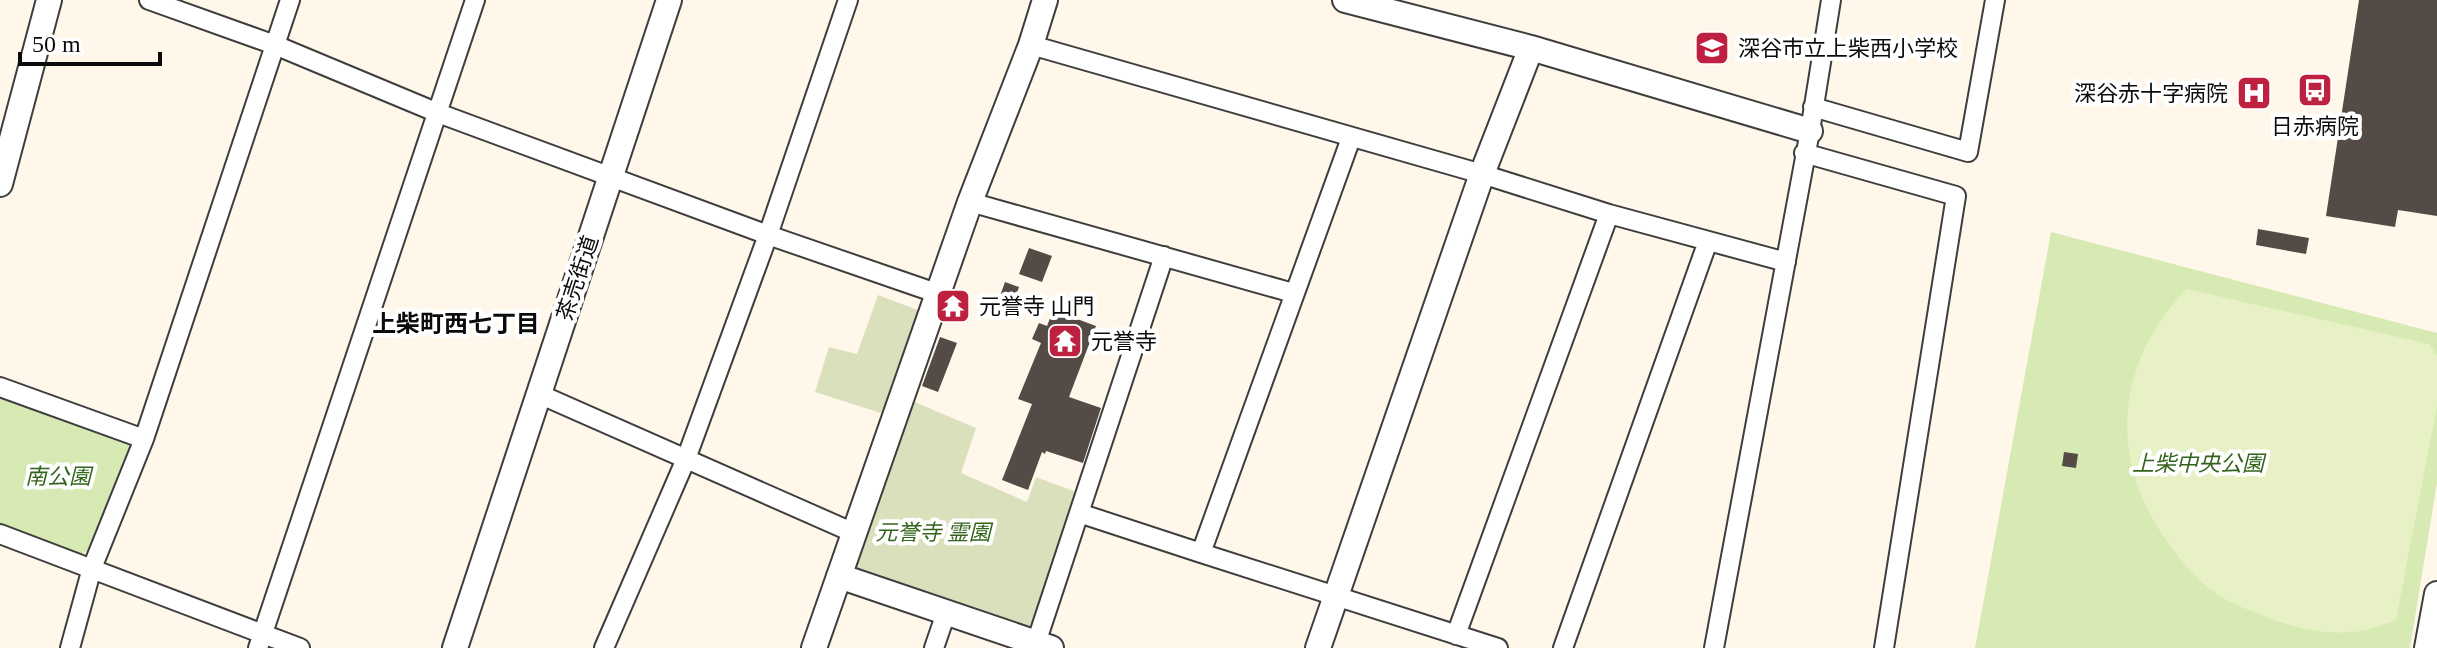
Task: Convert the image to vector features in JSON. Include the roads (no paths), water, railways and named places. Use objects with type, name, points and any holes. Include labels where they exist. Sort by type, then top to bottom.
[{"type":"street","points":[[0,184],[49,0]]},
{"type":"street","points":[[149,0],[275,45],[438,113],[768,235],[939,294]]},
{"type":"street","points":[[70,648],[92,568],[144,439],[290,0]]},
{"type":"street","points":[[261,640],[475,0]]},
{"type":"street","name":"茶売街道","points":[[455,648],[669,0]]},
{"type":"street","points":[[604,648],[686,459],[768,235],[848,0]]},
{"type":"street","points":[[814,648],[970,202],[1031,45],[1045,0]]},
{"type":"street","points":[[1345,0],[1531,48],[1809,130],[1956,196],[1884,648]]},
{"type":"street","points":[[1714,648],[1831,0]]},
{"type":"street","points":[[1809,130],[1968,152],[1995,0]]},
{"type":"street","points":[[1031,45],[1482,174],[1609,214],[1786,262]]},
{"type":"street","points":[[1318,648],[1482,174],[1531,48]]},
{"type":"street","points":[[1201,553],[1351,138]]},
{"type":"street","points":[[970,202],[1293,293]]},
{"type":"street","points":[[1456,635],[1609,214]]},
{"type":"street","points":[[1563,648],[1708,241]]},
{"type":"street","points":[[839,576],[1043,646],[1079,513],[1164,256]]},
{"type":"street","points":[[0,387],[144,439]]},
{"type":"street","points":[[539,394],[854,533]]},
{"type":"street","points":[[1079,513],[1498,648]]},
{"type":"street","points":[[0,534],[92,568],[261,640],[300,648]]},
{"type":"street","points":[[2427,648],[2437,594]]},
{"type":"street","points":[[934,648],[946,613]]},
{"type":"place","name":"深谷市立上柴西小学校","points":[[1712,48]]},
{"type":"place","name":"日赤病院","points":[[2315,90]]},
{"type":"place","name":"深谷赤十字病院","points":[[2254,93]]},
{"type":"place","name":"元誉寺 山門","points":[[953,306]]},
{"type":"place","name":"元誉寺","points":[[1065,341]]},
{"type":"district","name":"上柴町西七丁目","points":[[456,324]]},
{"type":"park label","name":"上柴中央公園","points":[[2198,463]]},
{"type":"park label","name":"南公園","points":[[58,476]]},
{"type":"park label","name":"元誉寺 霊園","points":[[933,532]]}]
